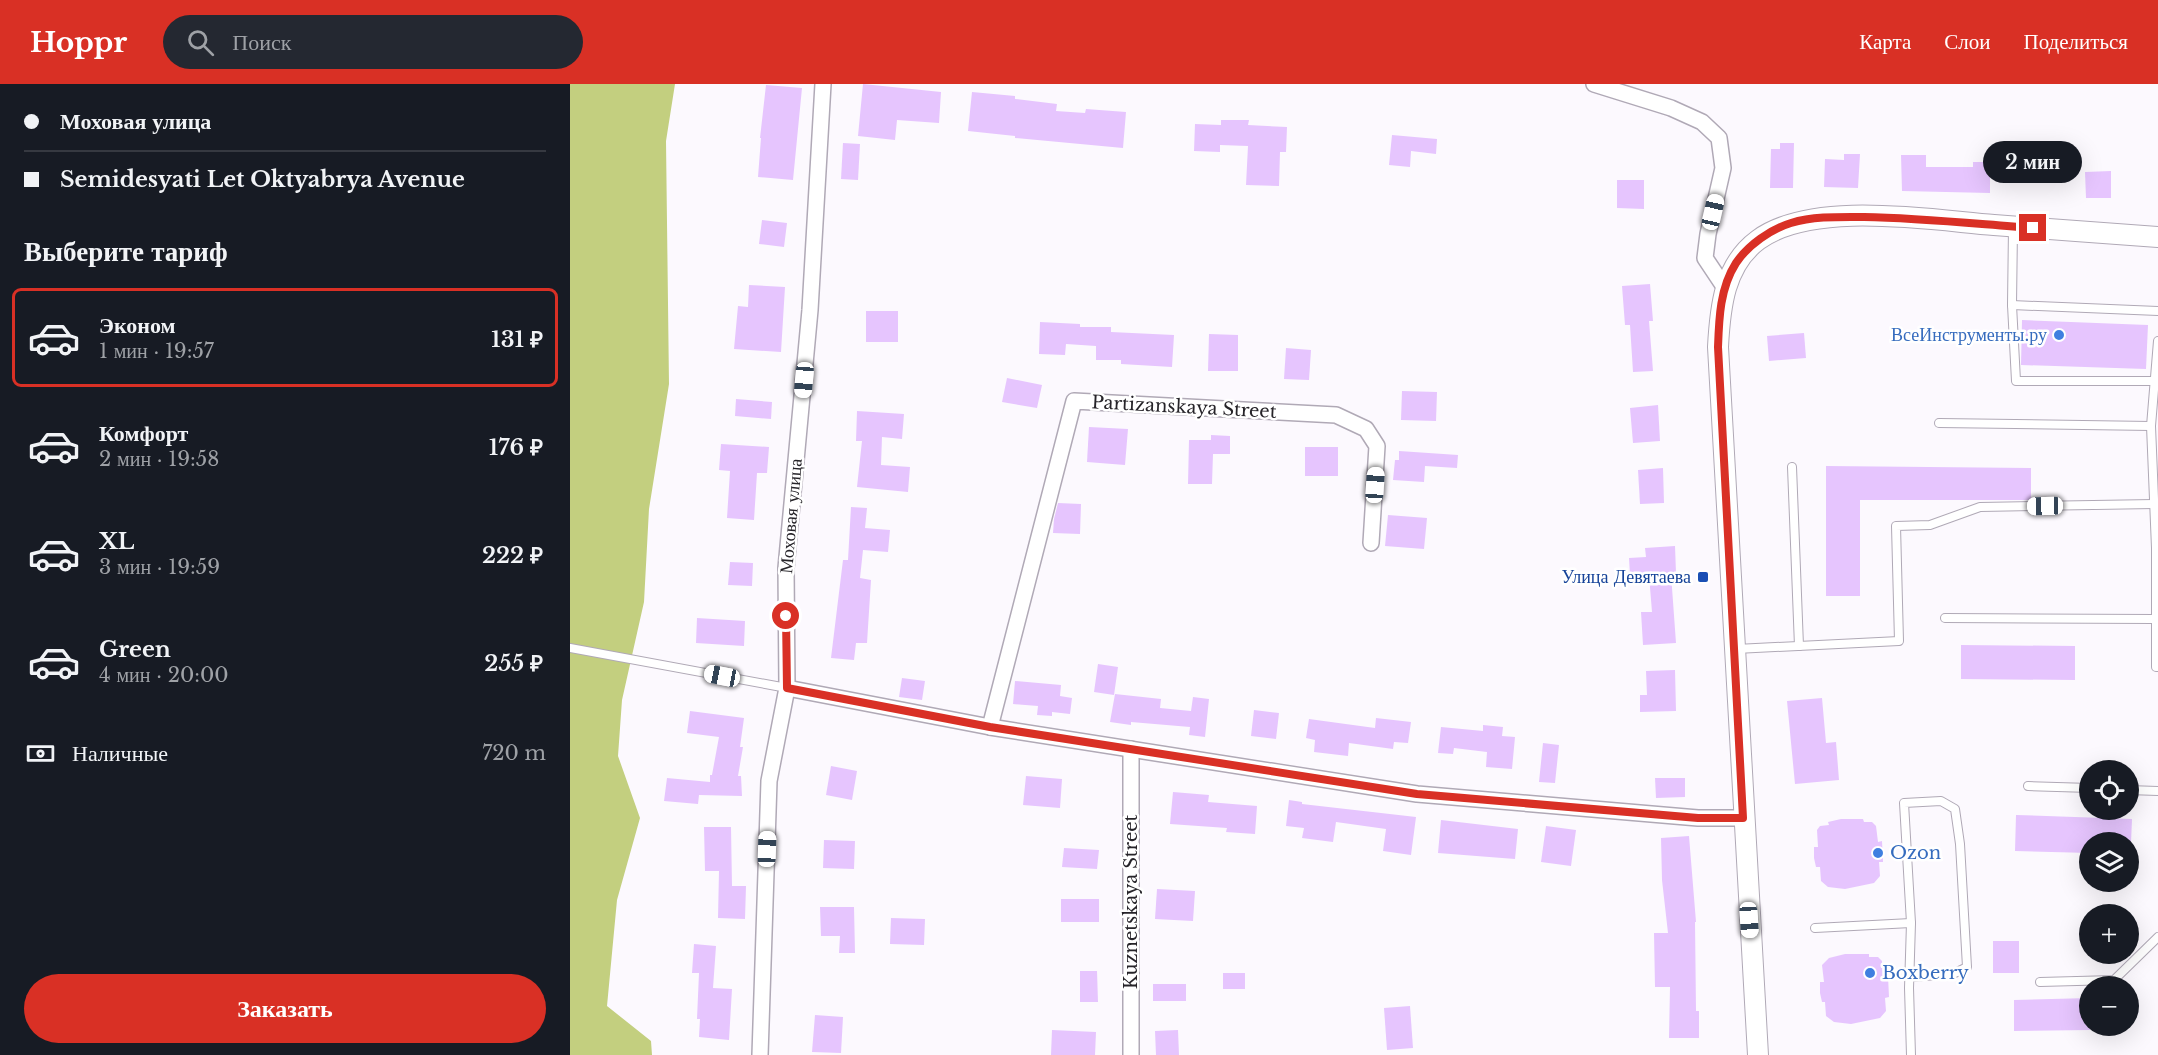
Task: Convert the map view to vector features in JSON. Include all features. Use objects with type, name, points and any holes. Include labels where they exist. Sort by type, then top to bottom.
[{"type":"street","name":"Моховая улица","points":[[760,1055],[769,781],[787,688],[786,568],[810,310],[823,84]]},
{"type":"street","points":[[1594,84],[1671,108],[1702,122],[1719,138],[1723,168],[1705,258],[1725,288]]},
{"type":"street","points":[[1758,1055],[1718,347],[1720,311],[1725,288],[1737,262],[1758,240],[1791,223],[1835,216],[1893,217],[2158,237]]},
{"type":"street","name":"Partizanskaya Street","points":[[990,727],[1074,401],[1336,415],[1366,429],[1377,446],[1371,543]]},
{"type":"street","points":[[787,688],[990,727],[1417,794],[1698,818],[1743,818]]},
{"type":"street","name":"Kuznetskaya Street","points":[[1131,749],[1131,1055]]},
{"type":"lane","points":[[2013,226],[2012,305],[2016,381],[2154,381]]},
{"type":"lane","points":[[2012,305],[2158,311]]},
{"type":"lane","points":[[2158,341],[2151,426],[2157,548],[2155,619],[2156,667],[2158,667]]},
{"type":"lane","points":[[1939,423],[2151,426]]},
{"type":"lane","points":[[1792,467],[1799,646]]},
{"type":"lane","points":[[1734,649],[1899,641],[1896,526],[1930,525],[1980,507],[2154,504]]},
{"type":"lane","points":[[1945,618],[2155,619]]},
{"type":"lane","points":[[570,648],[787,688]]},
{"type":"lane","points":[[2028,786],[2079,788]]},
{"type":"lane","points":[[2139,790],[2158,791]]},
{"type":"lane","points":[[1909,977],[1953,974],[1967,967],[1960,844],[1955,809],[1941,801],[1904,803],[1911,923],[1909,977],[1911,1055]]},
{"type":"lane","points":[[1815,928],[1911,923]]},
{"type":"lane","points":[[2040,982],[2114,980],[2158,937]]},
{"type":"green space","points":[[570,84],[675,84],[666,141],[669,384],[649,509],[644,602],[622,700],[618,756],[640,818],[617,900],[607,1006],[651,1041],[652,1055],[570,1055]]},
{"type":"building","points":[[863,84],[941,92],[939,123],[897,120],[895,140],[858,136]]},
{"type":"building","points":[[766,85],[802,88],[793,180],[758,177]]},
{"type":"building","points":[[972,92],[1015,96],[1015,99],[1057,104],[1056,111],[1085,113],[1086,109],[1126,112],[1123,148],[1015,138],[1015,136],[968,131]]},
{"type":"building","points":[[1221,120],[1249,120],[1248,125],[1287,127],[1286,152],[1280,152],[1279,186],[1246,185],[1248,146],[1220,145],[1220,152],[1194,151],[1195,124],[1221,125]]},
{"type":"building","points":[[1392,135],[1437,139],[1436,154],[1411,151],[1410,167],[1389,165]]},
{"type":"building","points":[[843,143],[860,144],[858,180],[841,179]]},
{"type":"building","points":[[1780,143],[1794,143],[1793,188],[1770,188],[1771,149],[1780,149]]},
{"type":"building","points":[[1844,154],[1860,154],[1858,188],[1824,187],[1825,159],[1844,160]]},
{"type":"building","points":[[1901,155],[1926,155],[1926,167],[1973,167],[1973,162],[1990,162],[1990,193],[1902,191]]},
{"type":"building","points":[[2111,171],[2111,198],[2086,198],[2085,172]]},
{"type":"building","points":[[1617,180],[1644,180],[1644,209],[1617,208]]},
{"type":"building","points":[[762,220],[787,223],[784,247],[759,244]]},
{"type":"building","points":[[1650,284],[1653,321],[1649,321],[1653,371],[1633,372],[1630,325],[1625,325],[1622,286]]},
{"type":"building","points":[[749,285],[785,287],[781,352],[734,349],[738,306],[748,307]]},
{"type":"building","points":[[866,311],[898,311],[898,342],[866,342]]},
{"type":"building","points":[[2022,320],[2148,325],[2146,369],[2021,365]]},
{"type":"building","points":[[1040,322],[1080,324],[1080,327],[1111,327],[1111,332],[1174,335],[1172,367],[1121,364],[1121,360],[1096,360],[1096,346],[1066,344],[1065,355],[1039,354]]},
{"type":"building","points":[[1804,333],[1806,358],[1769,361],[1767,336]]},
{"type":"building","points":[[1209,334],[1238,335],[1238,371],[1208,371]]},
{"type":"building","points":[[1286,348],[1311,350],[1309,380],[1284,379]]},
{"type":"building","points":[[1007,378],[1042,385],[1037,408],[1002,402]]},
{"type":"building","points":[[1402,391],[1437,392],[1436,421],[1401,420]]},
{"type":"building","points":[[736,399],[772,402],[771,419],[735,416]]},
{"type":"building","points":[[1658,405],[1660,441],[1633,443],[1630,408]]},
{"type":"building","points":[[857,411],[904,414],[902,439],[882,437],[881,465],[910,467],[908,492],[857,487],[862,441],[856,441]]},
{"type":"building","points":[[1089,427],[1128,429],[1125,465],[1087,462]]},
{"type":"building","points":[[1211,435],[1230,436],[1230,454],[1213,454],[1212,484],[1188,484],[1189,440],[1211,440]]},
{"type":"building","points":[[721,444],[769,447],[767,473],[757,473],[754,520],[727,518],[730,471],[719,470]]},
{"type":"building","points":[[1305,447],[1338,447],[1338,476],[1305,476]]},
{"type":"building","points":[[1399,451],[1458,455],[1457,468],[1425,466],[1424,482],[1393,480],[1395,460],[1399,460]]},
{"type":"building","points":[[1826,466],[2031,468],[2031,500],[1860,500],[1860,596],[1826,596]]},
{"type":"building","points":[[1663,468],[1664,503],[1640,504],[1638,470]]},
{"type":"building","points":[[1058,503],[1081,504],[1080,534],[1053,533]]},
{"type":"building","points":[[851,507],[867,508],[865,528],[890,530],[888,552],[863,550],[860,578],[871,580],[867,643],[856,643],[854,660],[831,658],[843,560],[848,560]]},
{"type":"building","points":[[1388,515],[1427,518],[1424,549],[1385,546]]},
{"type":"building","points":[[1675,546],[1676,573],[1671,574],[1676,643],[1643,645],[1641,612],[1652,612],[1649,575],[1630,575],[1629,558],[1646,557],[1645,548]]},
{"type":"building","points":[[730,562],[753,563],[752,586],[728,585]]},
{"type":"building","points":[[697,618],[745,621],[744,646],[696,643]]},
{"type":"building","points":[[1961,645],[2075,646],[2075,680],[1961,679]]},
{"type":"building","points":[[1098,664],[1118,667],[1114,695],[1094,692]]},
{"type":"building","points":[[1675,670],[1676,711],[1640,712],[1640,695],[1647,695],[1646,671]]},
{"type":"building","points":[[902,678],[925,681],[922,700],[899,697]]},
{"type":"building","points":[[1015,681],[1061,685],[1060,696],[1072,698],[1070,714],[1052,712],[1052,716],[1037,715],[1038,706],[1013,704]]},
{"type":"building","points":[[1115,694],[1161,699],[1160,708],[1191,711],[1193,697],[1209,699],[1205,737],[1189,735],[1190,727],[1110,722]]},
{"type":"building","points":[[1822,698],[1826,743],[1836,742],[1839,780],[1795,784],[1787,701]]},
{"type":"building","points":[[1254,710],[1279,713],[1276,739],[1251,736]]},
{"type":"building","points":[[690,711],[744,718],[740,747],[743,747],[738,776],[741,776],[742,796],[699,795],[698,804],[664,801],[667,778],[710,782],[719,737],[687,733]]},
{"type":"building","points":[[1376,718],[1411,722],[1408,743],[1394,742],[1393,749],[1349,743],[1348,756],[1314,752],[1315,740],[1306,738],[1309,719],[1375,728]]},
{"type":"building","points":[[1483,725],[1503,727],[1502,736],[1515,737],[1512,769],[1486,767],[1487,752],[1454,748],[1453,754],[1438,753],[1441,727],[1483,731]]},
{"type":"building","points":[[1543,743],[1559,745],[1555,783],[1539,782]]},
{"type":"building","points":[[831,766],[857,771],[852,800],[826,795]]},
{"type":"building","points":[[1026,776],[1062,779],[1060,808],[1023,805]]},
{"type":"building","points":[[1655,778],[1685,778],[1685,797],[1656,798]]},
{"type":"building","points":[[1173,792],[1209,795],[1208,802],[1257,806],[1255,834],[1226,832],[1227,828],[1170,824]]},
{"type":"building","points":[[1289,800],[1302,802],[1302,804],[1416,817],[1411,855],[1383,851],[1386,829],[1336,822],[1333,842],[1302,838],[1304,828],[1286,826]]},
{"type":"building","points":[[2016,815],[2079,817],[2079,820],[2132,820],[2131,832],[2079,832],[2079,853],[2015,851]]},
{"type":"building","points":[[1841,819],[1863,819],[1864,822],[1872,822],[1876,826],[1878,842],[1882,841],[1883,862],[1879,862],[1880,876],[1874,883],[1845,889],[1828,887],[1821,881],[1820,867],[1816,867],[1814,858],[1814,847],[1818,847],[1817,830],[1820,826],[1829,825],[1828,822]]},
{"type":"building","points":[[1441,820],[1518,829],[1515,859],[1438,853]]},
{"type":"building","points":[[1546,826],[1576,830],[1571,866],[1541,862]]},
{"type":"building","points":[[704,827],[731,827],[732,886],[746,886],[745,919],[718,918],[719,871],[705,871]]},
{"type":"building","points":[[1689,836],[1696,922],[1696,1011],[1699,1011],[1699,1038],[1669,1038],[1670,987],[1655,987],[1654,933],[1668,933],[1662,880],[1661,838]]},
{"type":"building","points":[[824,840],[855,841],[854,869],[823,868]]},
{"type":"building","points":[[1064,848],[1099,850],[1097,869],[1062,867]]},
{"type":"building","points":[[1157,889],[1195,891],[1193,921],[1155,919]]},
{"type":"building","points":[[1061,899],[1099,899],[1099,922],[1061,922]]},
{"type":"building","points":[[820,907],[854,907],[855,953],[839,953],[840,936],[821,936]]},
{"type":"building","points":[[891,918],[925,919],[924,945],[890,944]]},
{"type":"building","points":[[1993,941],[2019,941],[2019,973],[1993,973]]},
{"type":"building","points":[[694,944],[716,946],[713,988],[732,989],[729,1040],[699,1037],[700,1019],[697,1019],[699,973],[692,973]]},
{"type":"building","points":[[1845,954],[1869,954],[1869,957],[1878,957],[1882,961],[1883,977],[1888,976],[1889,997],[1885,998],[1886,1011],[1880,1018],[1851,1024],[1834,1022],[1826,1016],[1825,1002],[1822,1002],[1820,993],[1820,982],[1824,982],[1822,965],[1829,958]]},
{"type":"building","points":[[1080,971],[1097,971],[1098,1002],[1080,1002]]},
{"type":"building","points":[[1223,973],[1245,973],[1245,989],[1223,989]]},
{"type":"building","points":[[1153,984],[1186,984],[1186,1001],[1153,1001]]},
{"type":"building","points":[[2079,998],[2079,1030],[2014,1031],[2014,1000]]},
{"type":"building","points":[[1410,1006],[1413,1048],[1387,1050],[1384,1008]]},
{"type":"building","points":[[815,1015],[843,1017],[841,1053],[812,1052]]},
{"type":"building","points":[[1052,1030],[1096,1032],[1095,1055],[1051,1055]]},
{"type":"building","points":[[1178,1030],[1179,1055],[1156,1055],[1155,1031]]},
{"type":"place","name":"ВсеИнструменты.ру","points":[[2059,335]]},
{"type":"place","name":"Улица Девятаева","points":[[1703,577]]},
{"type":"place","name":"Ozon","points":[[1878,853]]},
{"type":"place","name":"Boxberry","points":[[1870,973]]},
{"type":"route","points":[[786,616],[787,688],[990,727],[1417,794],[1698,818],[1743,818],[1718,347],[1720,311],[1725,288],[1737,262],[1758,240],[1791,223],[1835,216],[1893,217],[2033,228]]}]
